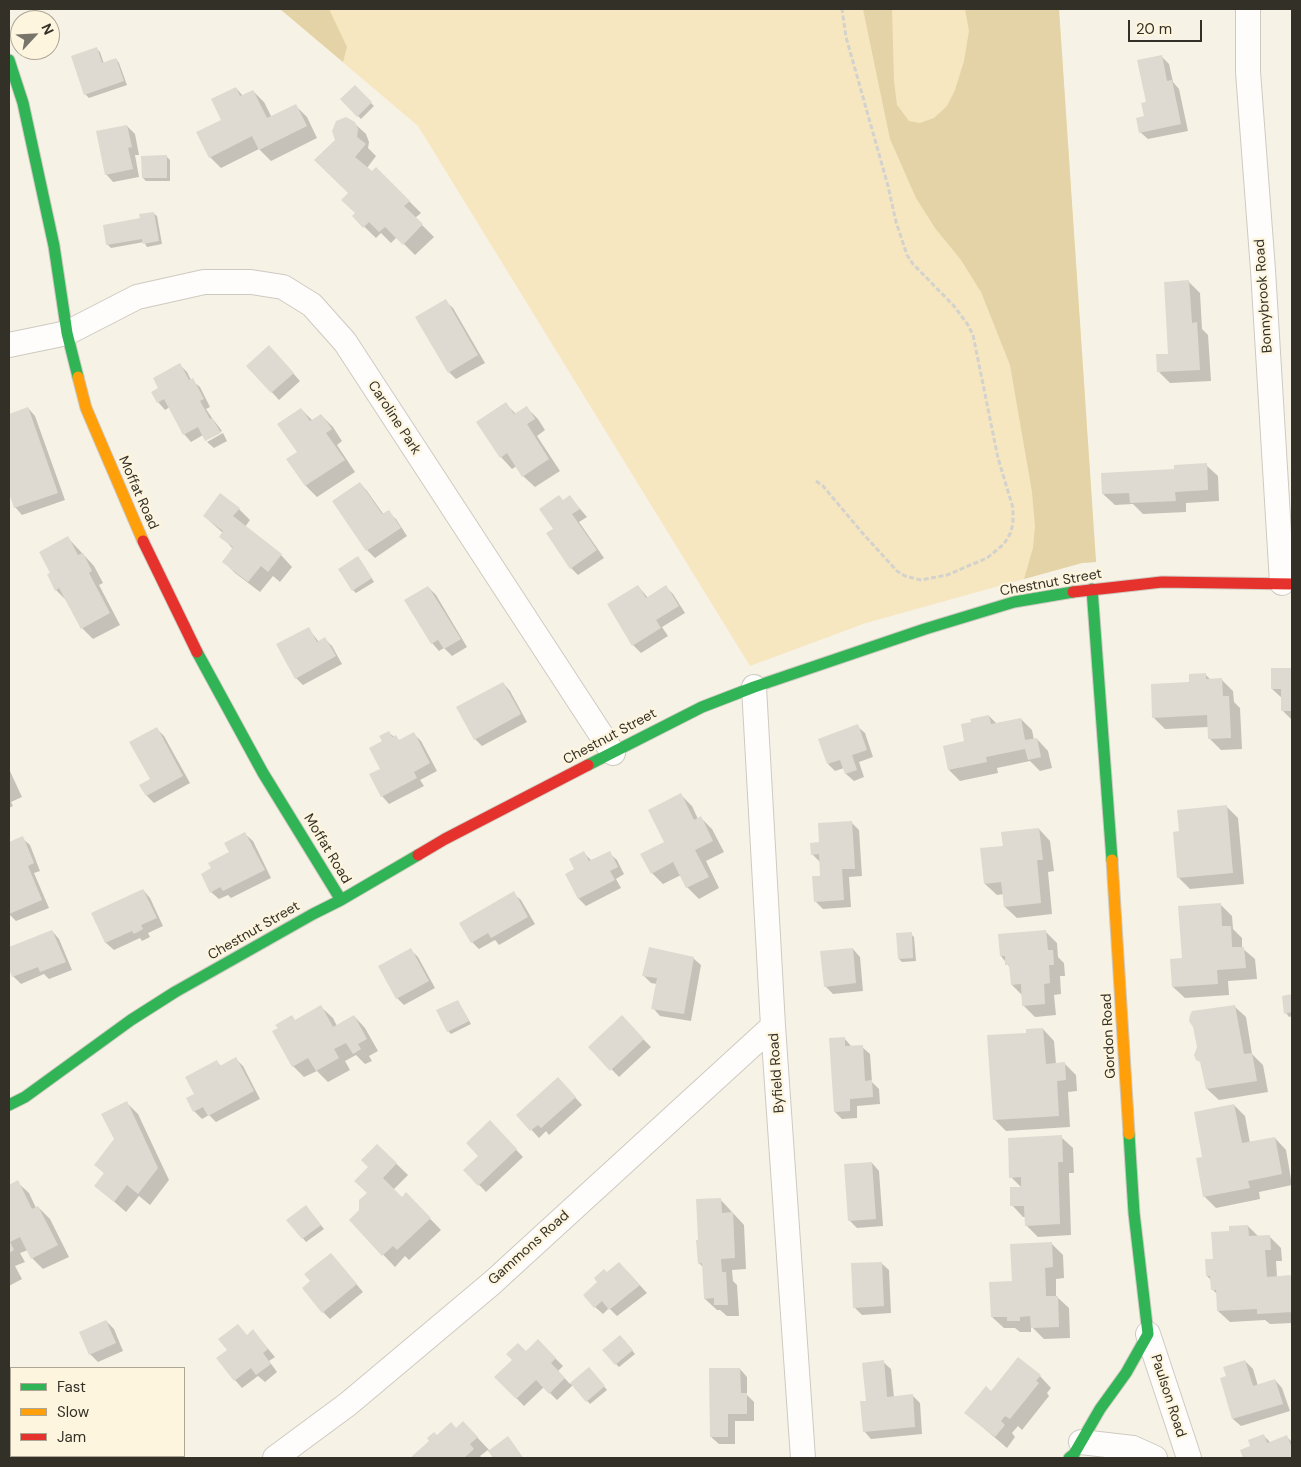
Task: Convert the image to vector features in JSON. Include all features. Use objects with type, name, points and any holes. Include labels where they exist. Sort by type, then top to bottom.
[{"type":"street","name":"Bonnybrook Road","points":[[1248,9],[1248,72],[1287,583]]},
{"type":"street","name":"Moffat Road","points":[[9,60],[23,103],[54,246],[67,333],[86,408],[110,469],[152,562],[201,661],[258,764],[341,900]]},
{"type":"street","name":"Caroline Park","points":[[9,345],[67,333],[137,297],[204,282],[251,282],[283,287],[312,305],[345,342],[613,753]]},
{"type":"street","name":"Chestnut Street","points":[[9,1105],[25,1097],[131,1020],[175,992],[341,900],[445,839],[650,732],[702,707],[754,687],[925,629],[1014,602],[1092,589],[1162,582],[1287,583]]},
{"type":"street","name":"Gordon Road","points":[[1092,589],[1120,977],[1134,1212],[1148,1334]]},
{"type":"street","name":"Byfield Road","points":[[754,687],[773,1026],[803,1458]]},
{"type":"street","name":"Gammons Road","points":[[275,1458],[348,1404],[492,1283],[773,1026]]},
{"type":"street","points":[[1075,1450],[1100,1409],[1126,1373],[1148,1334]]},
{"type":"street","name":"Paulson Road","points":[[1148,1334],[1189,1458]]},
{"type":"street","points":[[1075,1450],[1134,1448],[1155,1458]]},
{"type":"path","points":[[816,481],[823,486],[865,536],[897,570],[905,576],[921,580],[947,576],[987,558],[1004,544],[1013,524],[1013,508],[998,458],[973,335],[954,306],[913,264],[907,255],[896,222],[888,186],[846,37],[842,9]]},
{"type":"shaded area","points":[[280,9],[1059,9],[1096,562],[1082,563],[866,623],[750,666],[418,126]]},
{"type":"shaded area","points":[[280,9],[329,9],[347,47],[343,62]]},
{"type":"shaded area","points":[[863,9],[892,9],[894,81],[897,105],[909,121],[920,123],[934,118],[947,106],[955,90],[964,61],[969,31],[965,9],[1059,9],[1096,562],[1082,563],[1024,579],[1033,548],[1035,526],[1032,492],[1010,365],[981,292],[961,260],[935,228],[916,198],[890,139]]},
{"type":"building","points":[[97,47],[102,63],[116,58],[124,81],[84,95],[71,56]]},
{"type":"building","points":[[1162,55],[1167,81],[1172,80],[1181,124],[1139,133],[1136,118],[1144,116],[1141,103],[1146,102],[1137,60]]},
{"type":"building","points":[[355,85],[372,102],[357,117],[340,99]]},
{"type":"building","points":[[236,87],[240,96],[253,90],[267,118],[296,104],[307,126],[259,150],[252,136],[209,158],[196,132],[221,120],[211,99]]},
{"type":"building","points":[[346,117],[355,122],[358,129],[357,137],[366,144],[355,157],[372,171],[376,167],[410,201],[404,206],[423,224],[403,245],[385,227],[379,232],[369,222],[363,228],[352,216],[355,213],[341,200],[348,193],[314,160],[335,140],[332,131],[336,121]]},
{"type":"building","points":[[127,125],[132,147],[128,148],[133,169],[105,175],[96,131]]},
{"type":"building","points":[[167,155],[167,178],[142,178],[141,156]]},
{"type":"building","points":[[154,212],[159,241],[143,244],[142,239],[106,245],[103,225],[140,218],[139,214]]},
{"type":"building","points":[[1189,280],[1192,323],[1197,322],[1200,370],[1157,372],[1156,354],[1168,354],[1164,282]]},
{"type":"building","points":[[446,299],[478,355],[448,373],[415,317]]},
{"type":"building","points":[[269,345],[294,373],[271,393],[246,366]]},
{"type":"building","points":[[180,363],[189,380],[193,378],[204,399],[200,401],[210,419],[212,418],[221,433],[205,441],[198,427],[183,435],[164,399],[157,403],[151,392],[158,388],[153,378]]},
{"type":"building","points":[[506,402],[514,414],[527,406],[535,419],[527,424],[549,459],[522,477],[507,453],[500,458],[476,422]]},
{"type":"building","points":[[28,407],[58,493],[14,508],[9,493],[9,414]]},
{"type":"building","points":[[301,408],[310,421],[321,414],[332,429],[326,433],[345,460],[305,486],[286,459],[297,452],[277,424]]},
{"type":"building","points":[[1207,463],[1208,490],[1175,492],[1176,501],[1130,503],[1129,493],[1102,494],[1101,473],[1174,469],[1174,465]]},
{"type":"building","points":[[360,482],[382,514],[389,510],[401,528],[366,551],[332,501]]},
{"type":"building","points":[[220,493],[240,508],[233,516],[282,554],[268,572],[261,566],[248,582],[222,562],[233,547],[219,537],[223,531],[203,516]]},
{"type":"building","points":[[559,495],[563,500],[570,495],[580,509],[572,514],[597,550],[570,569],[546,533],[553,529],[539,509]]},
{"type":"building","points":[[68,536],[78,555],[83,553],[92,571],[89,573],[110,613],[81,629],[59,588],[55,591],[47,574],[50,573],[39,552]]},
{"type":"building","points":[[358,556],[372,578],[352,591],[338,569]]},
{"type":"building","points":[[638,585],[646,598],[666,585],[679,606],[656,620],[661,628],[632,646],[607,604]]},
{"type":"building","points":[[428,586],[461,639],[444,649],[438,640],[431,644],[404,600]]},
{"type":"building","points":[[309,627],[317,642],[325,637],[336,656],[295,679],[276,644]]},
{"type":"building","points":[[1271,668],[1292,668],[1292,711],[1281,711],[1281,689],[1271,689]]},
{"type":"building","points":[[1206,673],[1206,679],[1222,678],[1223,696],[1229,696],[1231,738],[1208,739],[1207,715],[1152,718],[1151,684],[1189,682],[1189,674]]},
{"type":"building","points":[[503,682],[521,714],[474,740],[456,707]]},
{"type":"building","points":[[989,715],[991,724],[1021,718],[1025,740],[1037,738],[1041,757],[1028,760],[1025,749],[986,757],[987,762],[948,770],[943,746],[964,741],[961,724],[971,722],[970,719]]},
{"type":"building","points":[[858,724],[867,750],[852,755],[857,770],[845,774],[840,760],[827,764],[818,739]]},
{"type":"building","points":[[157,727],[183,776],[146,796],[139,785],[150,779],[129,742]]},
{"type":"building","points":[[389,731],[392,737],[396,735],[399,740],[414,732],[430,763],[414,772],[417,778],[381,797],[369,774],[380,769],[369,748],[382,741],[379,736]]},
{"type":"building","points":[[681,793],[694,820],[701,816],[713,841],[695,850],[709,877],[686,888],[673,862],[651,874],[640,854],[664,842],[648,810]]},
{"type":"building","points":[[1227,805],[1233,873],[1177,878],[1173,832],[1179,831],[1177,810]]},
{"type":"building","points":[[852,821],[855,869],[842,869],[844,900],[814,902],[812,876],[820,876],[819,854],[811,855],[810,843],[819,842],[818,823]]},
{"type":"building","points":[[1039,828],[1043,860],[1037,860],[1041,903],[1004,907],[1001,882],[984,884],[980,848],[1003,846],[1001,832]]},
{"type":"building","points":[[245,832],[265,870],[223,891],[220,887],[210,893],[201,874],[211,868],[208,863],[229,852],[224,843]]},
{"type":"building","points":[[23,836],[34,863],[28,866],[42,900],[9,914],[9,842]]},
{"type":"building","points":[[584,851],[589,861],[610,851],[618,867],[610,871],[615,880],[578,899],[565,874],[574,869],[569,859]]},
{"type":"building","points":[[143,889],[157,918],[141,925],[143,929],[134,934],[132,931],[105,943],[91,913]]},
{"type":"building","points":[[514,891],[528,917],[491,938],[488,933],[471,943],[459,923]]},
{"type":"building","points":[[1221,903],[1222,926],[1231,926],[1232,947],[1244,947],[1246,968],[1217,970],[1218,984],[1172,987],[1170,959],[1182,958],[1178,906]]},
{"type":"building","points":[[52,930],[66,962],[40,972],[38,967],[12,977],[9,968],[9,947]]},
{"type":"building","points":[[1046,930],[1048,950],[1053,950],[1054,965],[1049,965],[1050,983],[1044,984],[1045,1004],[1022,1006],[1021,984],[1011,985],[1009,965],[1005,965],[1005,956],[1000,956],[998,934]]},
{"type":"building","points":[[912,932],[913,958],[898,959],[896,933]]},
{"type":"building","points":[[649,947],[694,957],[684,1014],[651,1009],[657,978],[642,976]]},
{"type":"building","points":[[411,948],[429,981],[396,999],[378,966]]},
{"type":"building","points":[[853,948],[856,983],[824,987],[820,951]]},
{"type":"building","points":[[1292,994],[1292,1012],[1284,1014],[1282,996]]},
{"type":"building","points":[[458,1000],[469,1021],[447,1032],[436,1010]]},
{"type":"building","points":[[321,1005],[333,1027],[354,1015],[367,1039],[358,1044],[361,1049],[353,1054],[346,1043],[334,1049],[339,1058],[316,1071],[308,1058],[292,1067],[272,1031],[278,1028],[275,1025],[292,1015],[295,1020]]},
{"type":"building","points":[[1235,1005],[1244,1054],[1252,1053],[1257,1081],[1206,1089],[1200,1062],[1196,1060],[1194,1055],[1197,1047],[1193,1027],[1189,1021],[1190,1015],[1192,1011]]},
{"type":"building","points":[[622,1015],[644,1039],[610,1071],[588,1047]]},
{"type":"building","points":[[1043,1028],[1046,1064],[1065,1062],[1066,1080],[1057,1081],[1059,1116],[993,1120],[987,1035],[1026,1033],[1026,1029]]},
{"type":"building","points":[[845,1037],[845,1046],[863,1045],[865,1081],[872,1080],[873,1097],[850,1099],[850,1111],[834,1112],[829,1038]]},
{"type":"building","points":[[236,1057],[254,1091],[208,1116],[203,1107],[193,1112],[186,1098],[194,1094],[185,1077],[217,1060],[220,1066]]},
{"type":"building","points":[[558,1077],[576,1097],[541,1128],[538,1125],[530,1131],[516,1115]]},
{"type":"building","points":[[127,1101],[158,1168],[138,1194],[127,1185],[114,1202],[94,1186],[104,1173],[94,1165],[114,1139],[101,1114]]},
{"type":"building","points":[[1234,1104],[1242,1143],[1275,1137],[1282,1174],[1248,1181],[1250,1188],[1203,1197],[1196,1158],[1202,1157],[1194,1112]]},
{"type":"building","points":[[490,1120],[517,1149],[478,1186],[463,1170],[478,1156],[466,1143]]},
{"type":"building","points":[[1062,1135],[1063,1162],[1058,1162],[1060,1224],[1025,1226],[1024,1206],[1010,1206],[1010,1187],[1021,1187],[1021,1177],[1009,1178],[1008,1138]]},
{"type":"building","points":[[377,1144],[397,1163],[383,1178],[402,1197],[406,1192],[431,1218],[397,1250],[393,1246],[382,1256],[349,1220],[359,1210],[359,1200],[367,1193],[354,1181],[368,1167],[361,1160]]},
{"type":"building","points":[[872,1162],[876,1219],[848,1221],[844,1164]]},
{"type":"building","points":[[18,1180],[32,1209],[38,1206],[58,1245],[31,1259],[20,1237],[10,1242],[14,1250],[9,1253],[9,1185]]},
{"type":"building","points":[[721,1198],[722,1213],[733,1212],[735,1258],[721,1259],[722,1272],[726,1272],[728,1305],[714,1305],[714,1298],[704,1299],[702,1263],[698,1264],[696,1199]]},
{"type":"building","points":[[306,1205],[321,1225],[302,1239],[286,1220]]},
{"type":"building","points":[[1248,1225],[1249,1236],[1270,1235],[1271,1250],[1265,1250],[1267,1277],[1292,1275],[1292,1312],[1257,1314],[1257,1309],[1217,1311],[1216,1290],[1211,1290],[1210,1276],[1206,1276],[1205,1259],[1213,1259],[1211,1232],[1229,1231],[1229,1226]]},
{"type":"building","points":[[1052,1242],[1053,1267],[1045,1268],[1046,1296],[1058,1296],[1059,1327],[1031,1328],[1030,1316],[1020,1317],[1020,1321],[1007,1321],[1007,1317],[991,1317],[989,1282],[1012,1281],[1010,1244]]},
{"type":"building","points":[[331,1253],[357,1284],[322,1313],[302,1288],[310,1281],[304,1274]]},
{"type":"building","points":[[619,1262],[640,1285],[609,1310],[602,1301],[594,1308],[583,1295],[597,1282],[594,1278],[604,1269],[607,1272]]},
{"type":"building","points":[[882,1262],[884,1306],[853,1308],[851,1263]]},
{"type":"building","points":[[106,1320],[116,1343],[89,1355],[79,1332]]},
{"type":"building","points":[[238,1324],[247,1335],[253,1329],[268,1349],[263,1353],[271,1364],[256,1375],[251,1368],[234,1381],[216,1358],[227,1350],[218,1339]]},
{"type":"building","points":[[620,1335],[633,1350],[615,1365],[602,1350]]},
{"type":"building","points":[[538,1339],[556,1358],[551,1363],[565,1378],[549,1394],[536,1380],[516,1399],[494,1377],[512,1360],[506,1354],[518,1343],[526,1351]]},
{"type":"building","points":[[1018,1357],[1041,1375],[1036,1381],[1039,1383],[1010,1419],[1005,1416],[1001,1421],[1005,1425],[995,1437],[964,1413],[986,1386],[991,1391]]},
{"type":"building","points":[[884,1360],[887,1397],[913,1394],[915,1427],[863,1432],[860,1401],[866,1401],[862,1363]]},
{"type":"building","points":[[1245,1360],[1253,1386],[1275,1379],[1283,1404],[1232,1419],[1220,1378],[1226,1376],[1223,1367]]},
{"type":"building","points":[[589,1367],[605,1386],[586,1402],[570,1383]]},
{"type":"building","points":[[709,1368],[740,1368],[741,1393],[747,1393],[747,1414],[728,1414],[728,1437],[710,1437]]},
{"type":"building","points":[[463,1421],[478,1437],[470,1444],[474,1449],[464,1458],[410,1458],[429,1441],[427,1438],[434,1432],[437,1435],[451,1422],[456,1428]]},
{"type":"building","points":[[9,1427],[10,1457],[51,1457],[51,1458],[9,1458]]},
{"type":"building","points":[[1264,1434],[1267,1443],[1287,1435],[1292,1448],[1292,1458],[1243,1458],[1240,1450],[1250,1446],[1248,1440]]},
{"type":"building","points":[[508,1436],[522,1456],[520,1458],[493,1458],[488,1451]]},
{"type":"traffic: fast","points":[[9,60],[23,103],[54,246],[67,333],[78,377]]},
{"type":"traffic: fast","points":[[1092,589],[1112,860]]},
{"type":"traffic: fast","points":[[588,765],[702,707],[754,687],[925,629],[1014,602],[1073,592]]},
{"type":"traffic: fast","points":[[197,652],[263,773],[341,900]]},
{"type":"traffic: fast","points":[[9,1105],[25,1097],[131,1020],[175,992],[418,855]]},
{"type":"traffic: fast","points":[[1069,1458],[1074,1454],[1100,1409],[1126,1373],[1148,1334],[1134,1213],[1129,1134]]},
{"type":"traffic: slow","points":[[78,377],[86,408],[143,541]]},
{"type":"traffic: slow","points":[[1112,860],[1129,1134]]},
{"type":"traffic: jam","points":[[143,541],[197,652]]},
{"type":"traffic: jam","points":[[1073,592],[1162,582],[1292,584]]},
{"type":"traffic: jam","points":[[418,855],[445,839],[588,765]]}]
